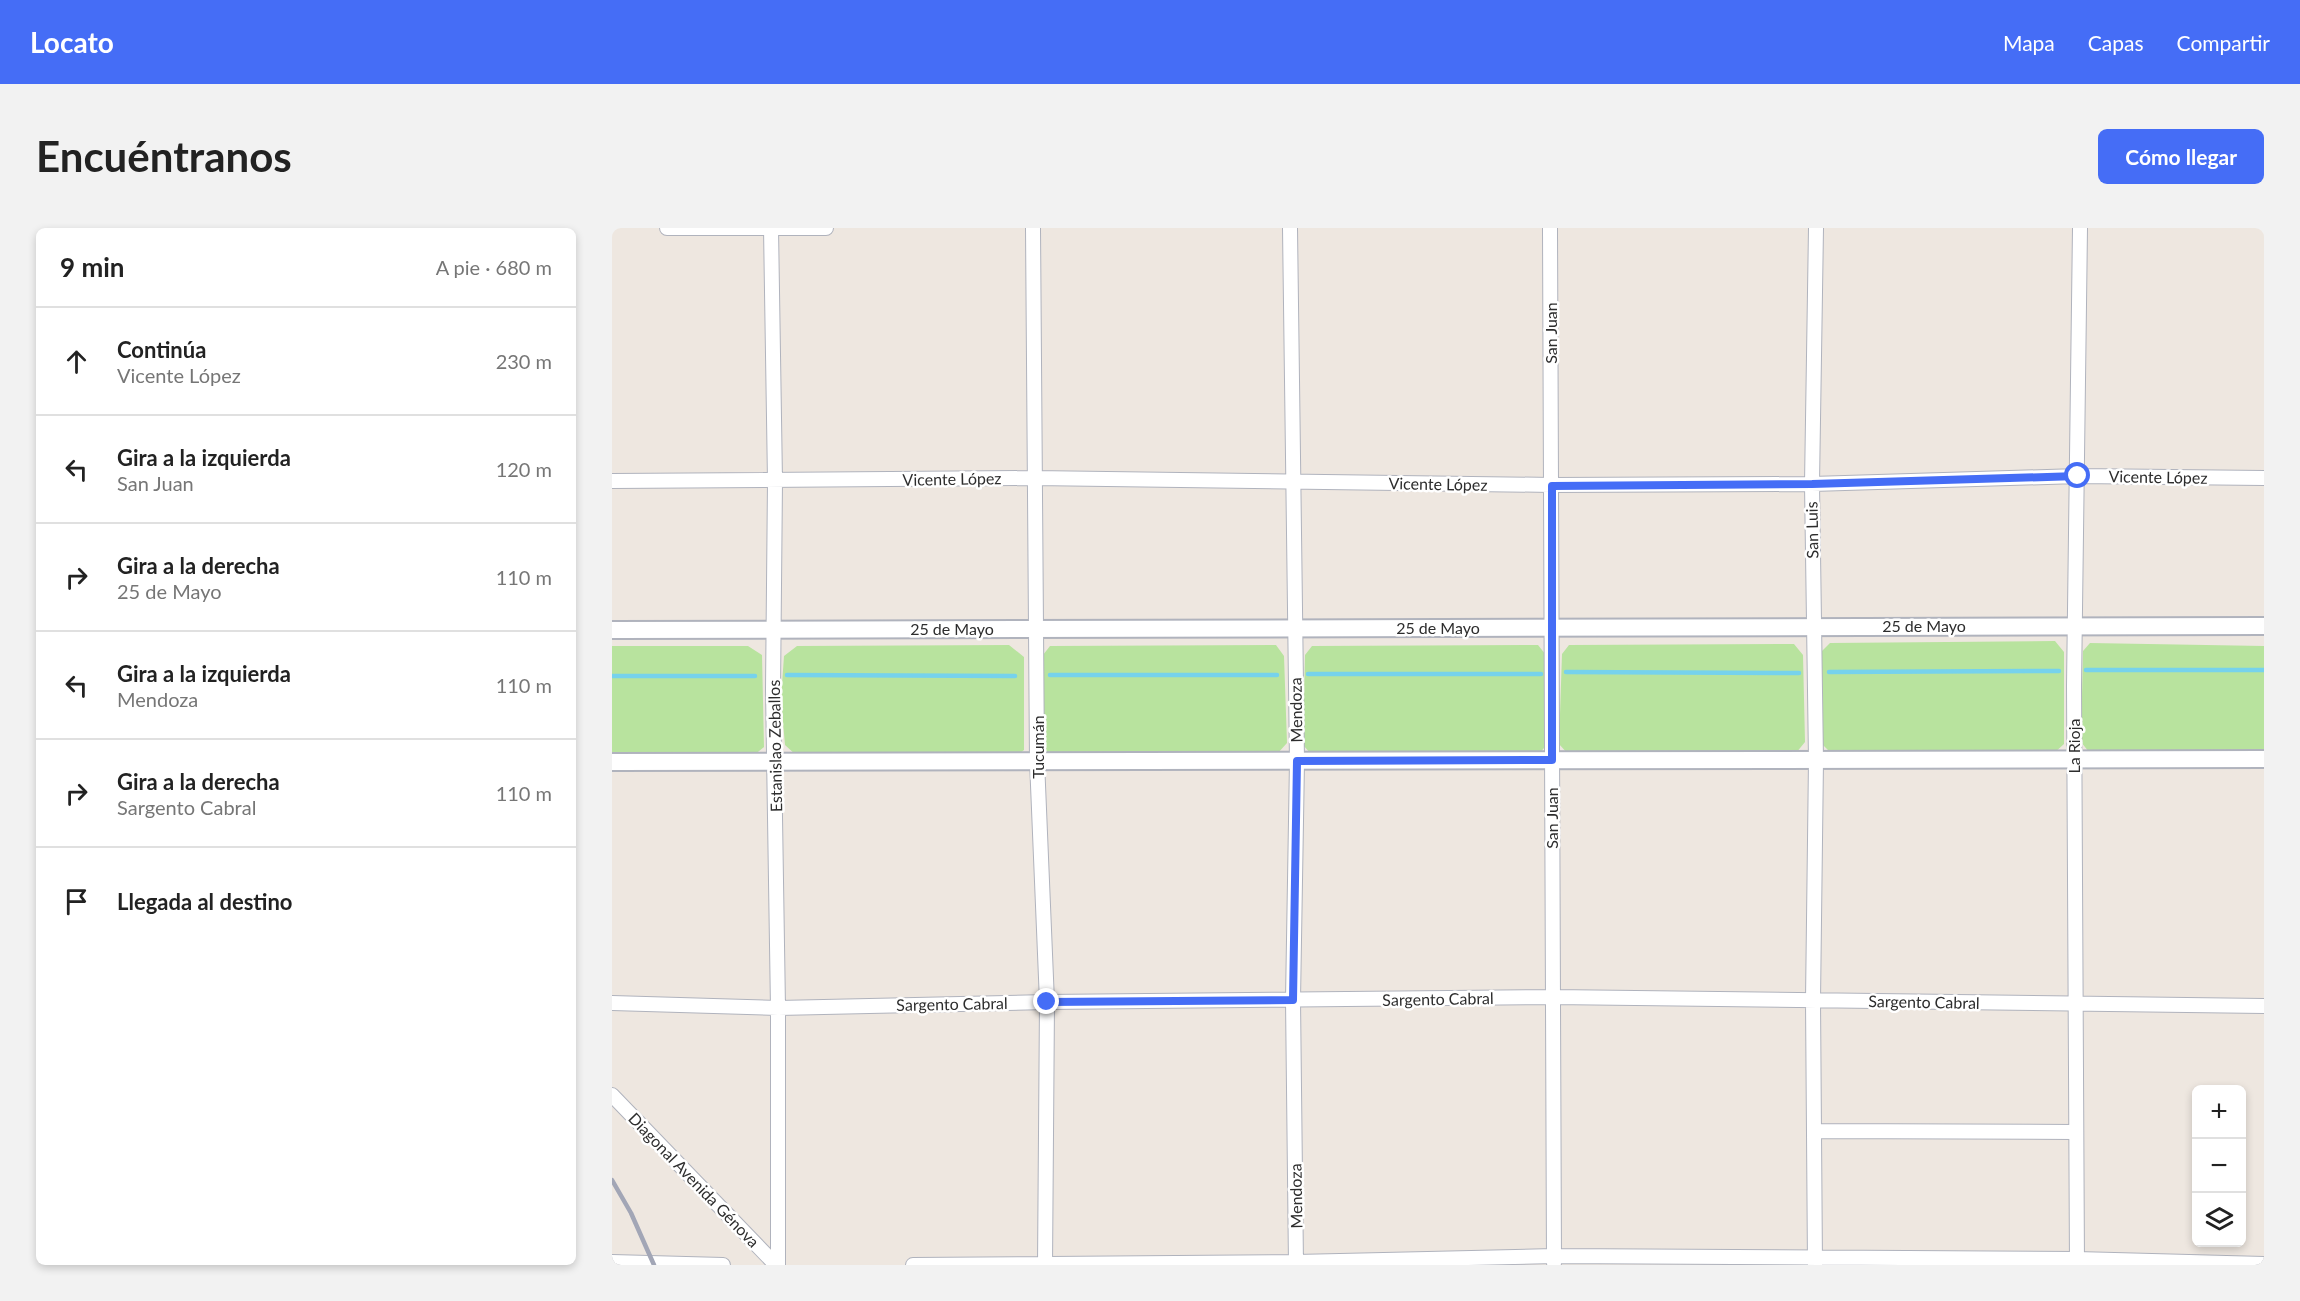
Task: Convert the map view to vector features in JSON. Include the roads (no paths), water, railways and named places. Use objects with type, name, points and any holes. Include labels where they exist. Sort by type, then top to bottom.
[{"type":"street","points":[[667,228],[826,228]]},
{"type":"street","name":"Tucumán","points":[[1033,228],[1037,761],[1047,1002],[1045,1264]]},
{"type":"street","name":"Mendoza","points":[[1290,228],[1291,482],[1297,761],[1293,1000],[1296,1264]]},
{"type":"street","name":"San Juan","points":[[1550,228],[1554,1261]]},
{"type":"street","name":"San Luis","points":[[1815,1261],[1813,1001],[1816,760],[1812,484],[1816,228]]},
{"type":"street","name":"La Rioja","points":[[2077,1262],[2074,1004],[2080,228]]},
{"type":"street","name":"Estanislao Zeballos","points":[[771,229],[776,481],[774,630],[778,1008],[777,1265]]},
{"type":"street","name":"Vicente López","points":[[612,481],[1034,478],[1552,486],[1812,484],[2078,476],[2264,478]]},
{"type":"street","name":"25 de Mayo","points":[[612,630],[2264,626]]},
{"type":"street","points":[[612,762],[2264,759]]},
{"type":"street","name":"Sargento Cabral","points":[[612,1003],[778,1008],[1047,1002],[1553,998],[2264,1006]]},
{"type":"street","name":"Diagonal Avenida Génova","points":[[612,1095],[777,1265]]},
{"type":"street","points":[[1814,1131],[2075,1132]]},
{"type":"street","points":[[913,1265],[1554,1261],[2264,1264]]},
{"type":"street","points":[[612,1262],[723,1265]]},
{"type":"waterway","points":[[2086,670],[2264,670]]},
{"type":"waterway","points":[[1829,672],[2059,671]]},
{"type":"waterway","points":[[1566,672],[1799,673]]},
{"type":"waterway","points":[[1308,674],[1541,674]]},
{"type":"waterway","points":[[787,675],[1015,676]]},
{"type":"waterway","points":[[1050,675],[1277,675]]},
{"type":"waterway","points":[[612,676],[755,676]]},
{"type":"railway","points":[[612,1180],[631,1213],[654,1265]]}]
